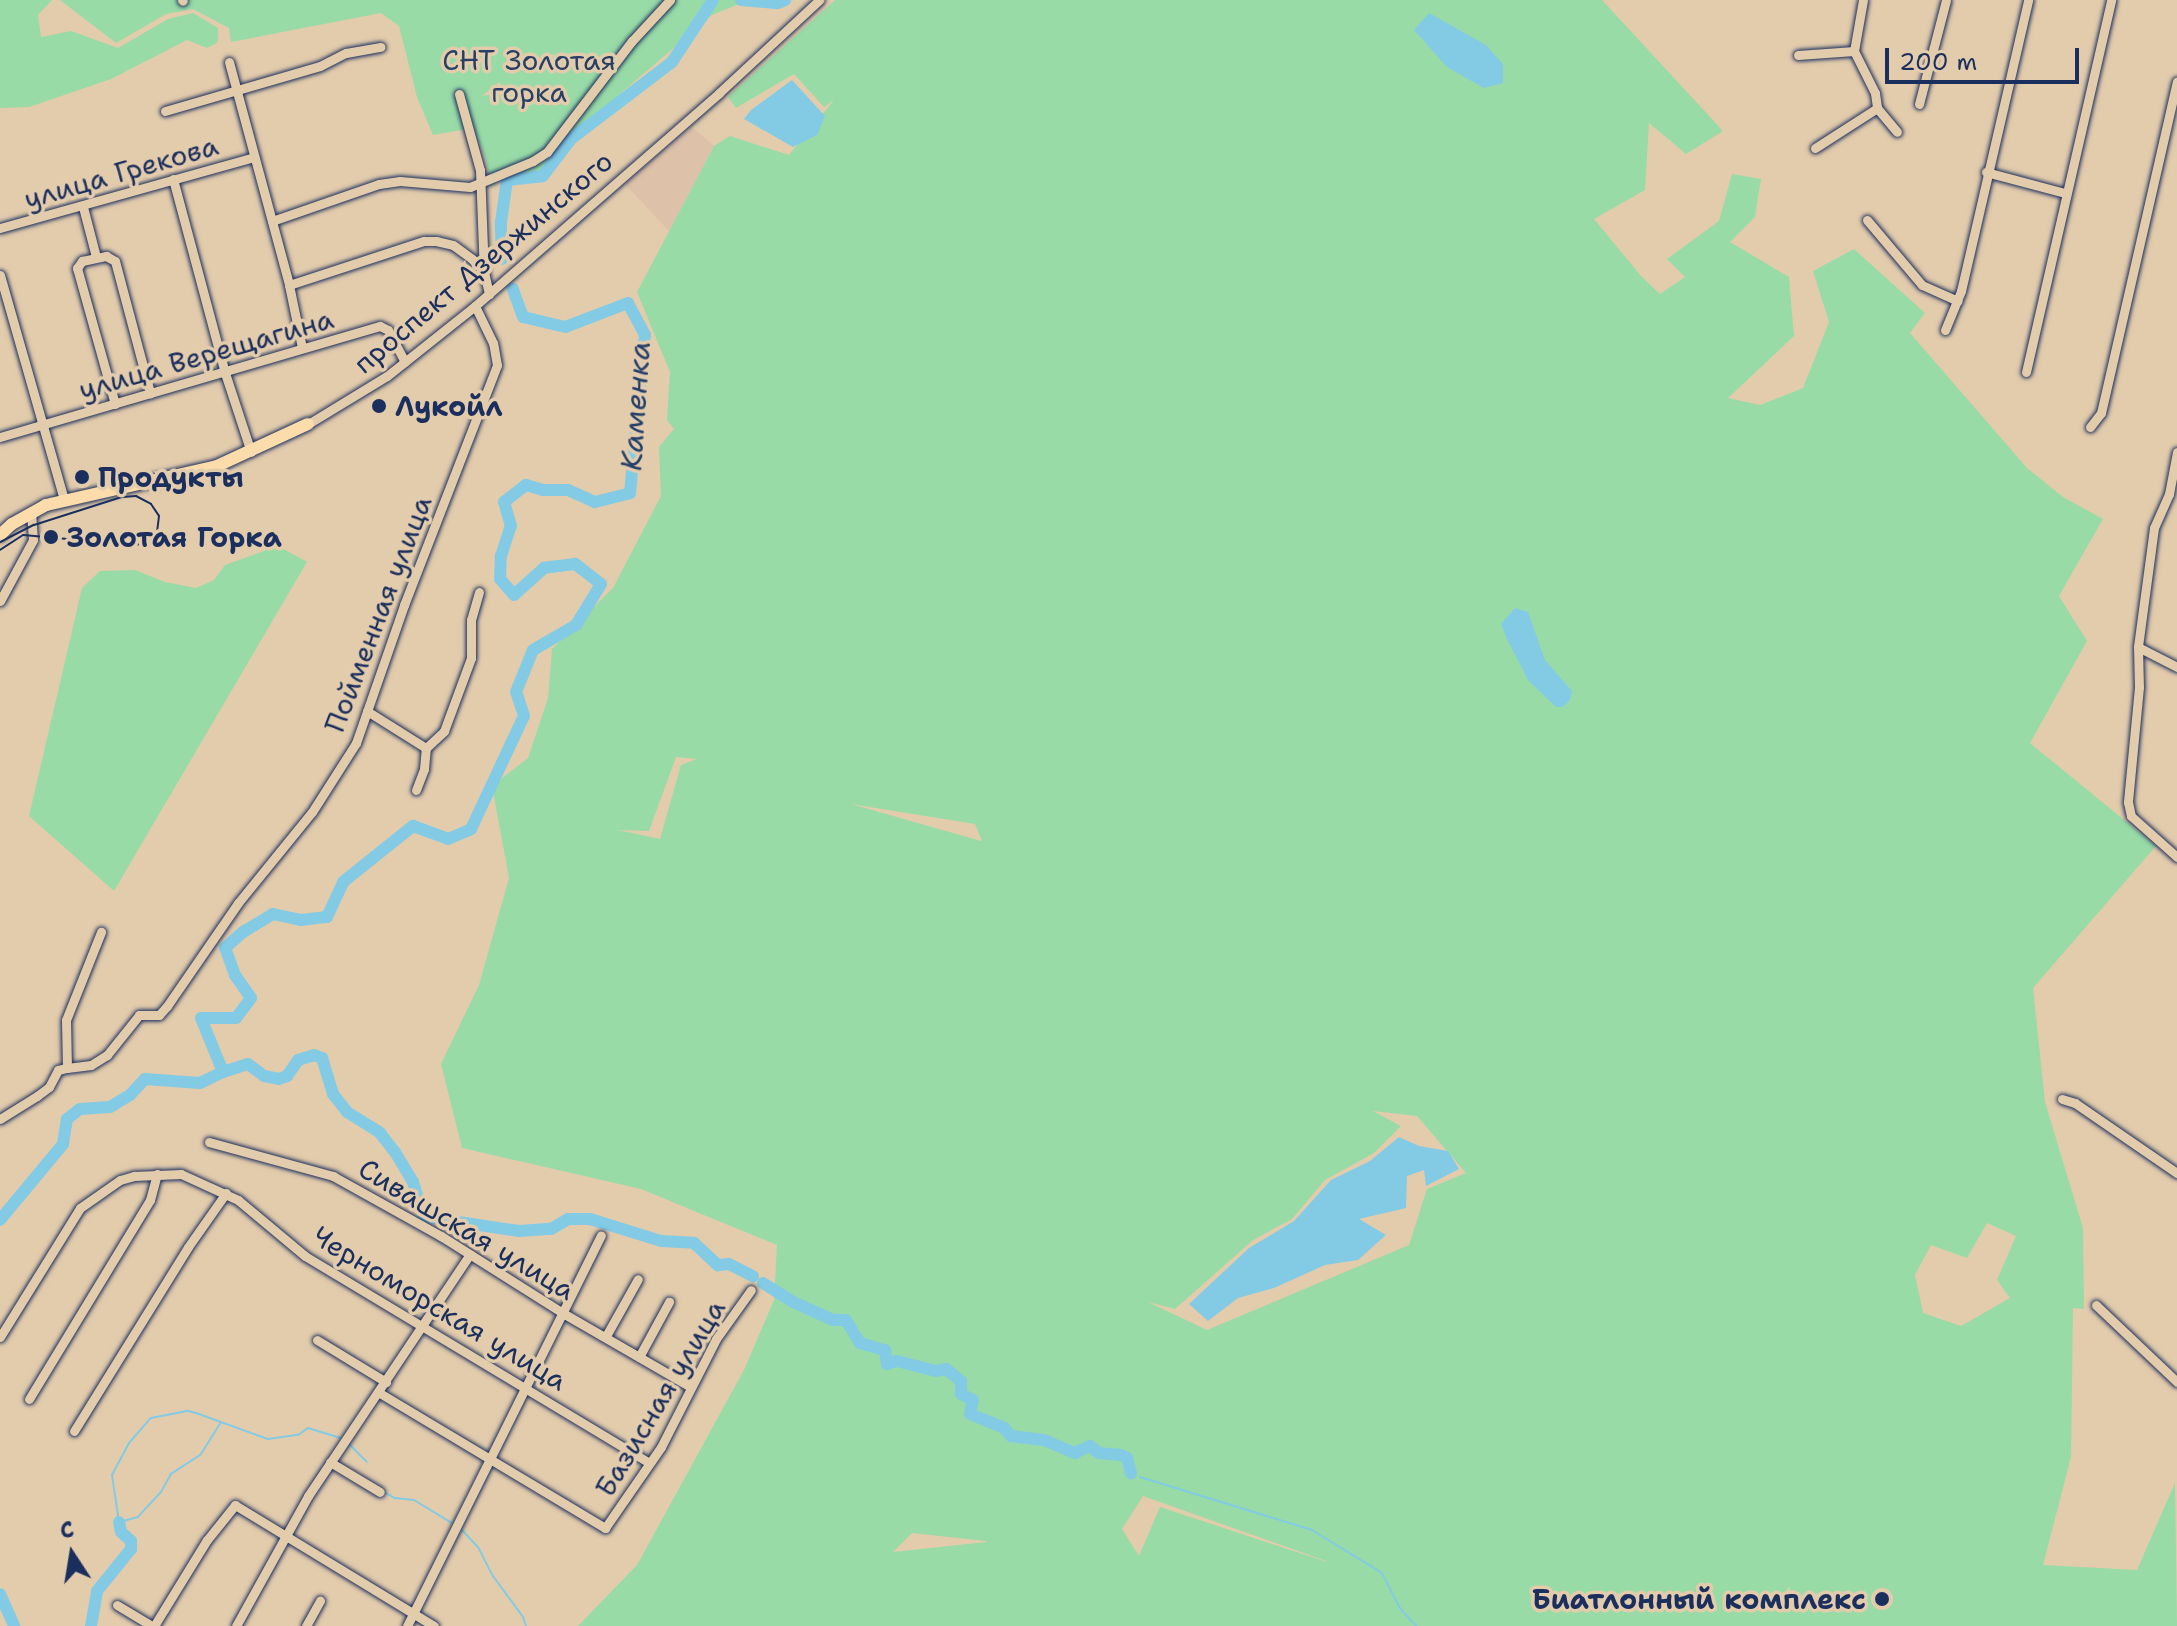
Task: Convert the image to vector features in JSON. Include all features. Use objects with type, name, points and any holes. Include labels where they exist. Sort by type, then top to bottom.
[{"type":"main road","name":"проспект Дзержинского","points":[[0,535],[31,512],[64,499],[217,466],[308,424]]},
{"type":"street","points":[[272,221],[379,184],[400,181],[470,187],[547,152],[632,41],[670,0]]},
{"type":"street","name":"проспект Дзержинского","points":[[308,424],[405,362],[475,306],[719,93],[819,0]]},
{"type":"street","points":[[1863,0],[1854,51],[1875,93],[1877,108],[1897,132]]},
{"type":"street","points":[[1919,104],[1946,0]]},
{"type":"street","points":[[1945,330],[1958,301],[2028,0]]},
{"type":"street","points":[[2026,372],[2111,0]]},
{"type":"street","points":[[165,111],[320,66],[346,53],[380,47]]},
{"type":"street","points":[[1798,55],[1854,51]]},
{"type":"street","points":[[229,62],[289,285],[302,348]]},
{"type":"street","points":[[2090,427],[2101,413],[2177,82]]},
{"type":"street","points":[[459,94],[480,170],[484,272],[489,294]]},
{"type":"street","points":[[1815,148],[1877,108]]},
{"type":"street","name":"улица Грекова","points":[[0,228],[254,157]]},
{"type":"street","points":[[1986,172],[2065,193]]},
{"type":"street","points":[[173,179],[225,373],[251,452]]},
{"type":"street","points":[[83,207],[96,257]]},
{"type":"street","points":[[1867,220],[1922,285],[1958,301]]},
{"type":"street","points":[[289,285],[424,241],[453,245],[484,272]]},
{"type":"street","points":[[115,404],[77,268],[79,262],[106,256],[115,261],[150,393]]},
{"type":"street","points":[[0,275],[64,499]]},
{"type":"street","name":"Пойменная улица","points":[[67,1068],[99,1060],[139,1015],[159,1015],[238,903],[312,812],[356,743],[497,365],[493,343],[475,306]]},
{"type":"street","name":"улица Верещагина","points":[[0,437],[380,326],[388,330],[405,362]]},
{"type":"street","points":[[2177,453],[2169,494],[2154,528],[2138,647],[2139,687],[2128,802],[2131,816],[2177,857]]},
{"type":"street","points":[[0,601],[33,540],[31,512]]},
{"type":"street","points":[[416,790],[424,769],[426,748],[444,731],[471,658],[471,620],[479,592]]},
{"type":"street","points":[[2138,647],[2177,667]]},
{"type":"street","points":[[367,711],[426,748]]},
{"type":"street","points":[[0,1119],[49,1087],[58,1070],[67,1068],[66,1020],[101,932]]},
{"type":"street","points":[[2062,1099],[2075,1103],[2177,1173]]},
{"type":"street","name":"Сивашская улица","points":[[209,1142],[333,1176],[470,1254],[561,1312],[689,1386]]},
{"type":"street","points":[[29,1399],[150,1200],[157,1174]]},
{"type":"street","name":"Черноморская улица","points":[[0,1337],[80,1208],[120,1180],[181,1174],[226,1193],[305,1256],[525,1385],[648,1462]]},
{"type":"street","points":[[74,1431],[188,1247],[226,1193]]},
{"type":"street","points":[[407,1626],[601,1235]]},
{"type":"street","points":[[236,1626],[330,1462],[470,1254]]},
{"type":"street","points":[[606,1336],[638,1279]]},
{"type":"street","name":"Базисная улица","points":[[490,1459],[605,1528],[661,1447],[689,1386],[716,1339],[751,1290]]},
{"type":"street","points":[[639,1357],[669,1302]]},
{"type":"street","points":[[2096,1305],[2125,1336],[2177,1382]]},
{"type":"street","points":[[317,1340],[386,1382]]},
{"type":"street","points":[[378,1392],[490,1459]]},
{"type":"street","points":[[330,1462],[380,1492]]},
{"type":"street","points":[[117,1605],[153,1626],[229,1508],[240,1506],[434,1626]]},
{"type":"street","points":[[306,1626],[320,1601]]},
{"type":"shaded area","points":[[692,127],[714,146],[669,231],[625,184]]},
{"type":"green space","points":[[0,0],[52,0],[38,15],[41,37],[71,31],[118,48],[168,19],[193,13],[218,28],[217,43],[207,48],[187,40],[111,79],[29,107],[0,108]]},
{"type":"green space","name":"СНТ Золотая горка","points":[[60,0],[749,0],[712,15],[606,106],[542,178],[501,179],[491,187],[486,159],[473,128],[433,135],[417,97],[399,26],[381,13],[231,42],[229,28],[193,9],[166,14],[116,43]]},
{"type":"green space","points":[[835,0],[1602,0],[1723,131],[1686,154],[1649,123],[1645,190],[1594,219],[1641,276],[1660,294],[1685,277],[1667,259],[1719,221],[1732,174],[1761,179],[1755,217],[1730,242],[1789,277],[1794,336],[1728,398],[1760,405],[1803,388],[1829,322],[1813,271],[1854,249],[1925,313],[1910,333],[2027,468],[2063,497],[2103,519],[2059,596],[2087,641],[2030,743],[2156,846],[2033,988],[2045,1102],[2083,1228],[2084,1309],[2073,1308],[2071,1457],[2043,1565],[2137,1570],[2175,1483],[2177,1626],[578,1626],[637,1565],[744,1370],[774,1300],[777,1245],[641,1189],[462,1148],[441,1064],[479,985],[509,878],[492,786],[528,758],[548,698],[552,649],[613,588],[661,496],[659,447],[674,429],[667,420],[670,372],[637,292],[714,146],[730,136],[789,155],[834,100],[824,107],[794,74],[736,108],[728,97]],"holes":[[[676,757],[697,759],[681,765],[660,839],[618,830],[649,831]],[[851,804],[975,824],[981,841]],[[1373,1111],[1417,1116],[1466,1173],[1427,1189],[1409,1245],[1207,1330],[1148,1302],[1175,1309],[1253,1240],[1292,1219],[1325,1180],[1374,1153],[1401,1126]],[[1987,1223],[2016,1236],[1997,1280],[2010,1298],[1961,1326],[1923,1313],[1915,1275],[1931,1245],[1967,1258]],[[1143,1496],[1327,1562],[1160,1507],[1139,1556],[1122,1529]],[[912,1533],[986,1542],[893,1552]]]},
{"type":"green space","points":[[278,546],[307,562],[114,891],[29,816],[82,588],[100,571],[135,570],[165,582],[196,588],[214,580],[225,565]]},
{"type":"water","points":[[1429,13],[1486,45],[1503,64],[1503,83],[1484,88],[1447,67],[1414,30]]},
{"type":"water","points":[[792,80],[825,116],[817,135],[793,147],[744,119],[751,110]]},
{"type":"water","points":[[1515,608],[1528,612],[1545,660],[1572,691],[1570,700],[1563,707],[1556,707],[1528,680],[1506,637],[1501,624]]},
{"type":"water","points":[[1399,1137],[1419,1146],[1448,1151],[1459,1169],[1426,1186],[1424,1170],[1407,1176],[1406,1208],[1359,1219],[1386,1235],[1358,1260],[1325,1265],[1274,1288],[1238,1298],[1208,1321],[1189,1304],[1249,1248],[1294,1221],[1331,1180],[1370,1161]]},
{"type":"waterway","name":"Каменка","points":[[502,259],[501,222],[507,180],[543,176],[571,139],[672,62],[713,0]]},
{"type":"waterway","name":"Каменка","points":[[741,0],[778,3],[785,0]]},
{"type":"waterway","name":"Каменка","points":[[0,1220],[63,1144],[67,1119],[80,1109],[110,1107],[130,1095],[145,1079],[200,1083],[223,1072],[201,1018],[236,1018],[251,998],[235,975],[225,948],[243,932],[273,914],[301,920],[327,917],[343,882],[413,826],[448,839],[471,829],[524,716],[516,692],[533,650],[576,625],[601,584],[575,564],[544,568],[514,595],[500,579],[501,556],[511,526],[504,502],[526,485],[543,490],[568,490],[595,502],[630,493],[645,335],[628,303],[565,327],[523,317],[513,289]]},
{"type":"waterway","points":[[223,1072],[248,1064],[264,1076],[279,1079],[287,1076],[298,1060],[314,1055],[322,1058],[333,1094],[347,1112],[380,1133],[395,1152],[413,1182],[423,1214]]},
{"type":"waterway","points":[[426,1217],[519,1231],[551,1229],[568,1219],[590,1219],[661,1241],[694,1243],[718,1265],[729,1264],[753,1276]]},
{"type":"waterway","points":[[763,1283],[793,1302],[833,1320],[846,1320],[860,1343],[885,1350],[887,1364],[897,1361],[936,1371],[946,1369],[961,1381],[961,1394],[973,1400],[970,1414],[1004,1428],[1011,1436],[1044,1440],[1075,1453],[1090,1446],[1099,1453],[1121,1455],[1127,1458],[1131,1473]]},
{"type":"waterway","points":[[221,1422],[200,1455],[171,1474],[161,1492],[138,1517],[119,1522],[112,1475],[129,1443],[151,1418],[188,1411],[196,1413],[268,1439],[298,1435],[308,1428],[340,1438]]},
{"type":"waterway","points":[[349,1444],[367,1462]]},
{"type":"waterway","points":[[1140,1477],[1312,1530],[1382,1573],[1400,1608],[1416,1626]]},
{"type":"waterway","points":[[384,1492],[395,1498],[414,1500],[452,1523]]},
{"type":"waterway","points":[[91,1626],[97,1591],[131,1549],[131,1541],[121,1532],[119,1522]]},
{"type":"waterway","points":[[461,1529],[478,1547],[526,1626]]},
{"type":"waterway","points":[[0,1594],[14,1626]]},
{"type":"tram line","points":[[0,542],[34,525],[122,497],[136,496],[151,504],[159,516],[157,533],[148,543],[133,545],[23,535],[0,550]]},
{"type":"place","name":"Лукойл","points":[[379,406]]},
{"type":"place","name":"Продукты","points":[[82,477]]},
{"type":"place","name":"Золотая Горка","points":[[51,537]]},
{"type":"place","name":"Биатлонный комплекс","points":[[1882,1599]]}]
